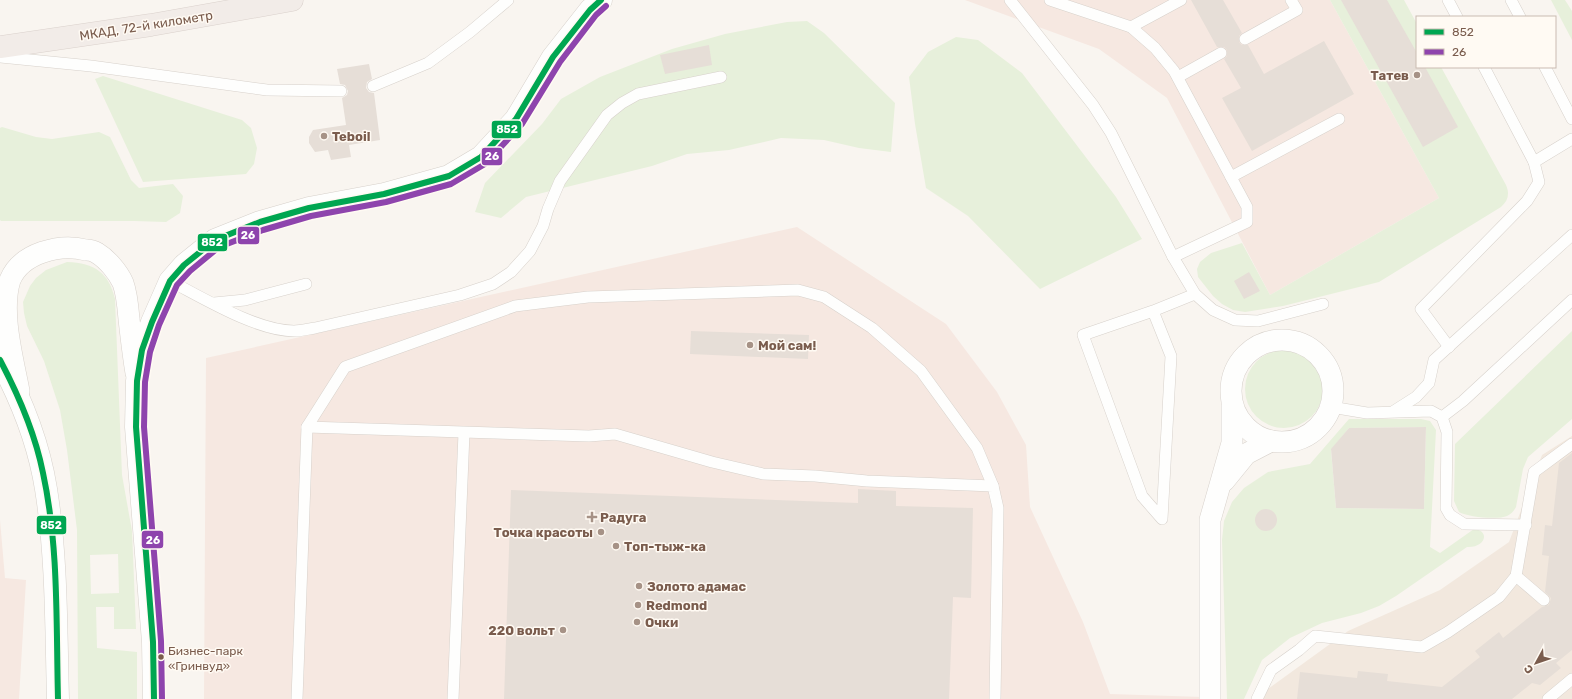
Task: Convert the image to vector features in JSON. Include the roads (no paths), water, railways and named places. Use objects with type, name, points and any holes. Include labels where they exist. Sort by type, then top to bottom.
[{"type":"highway","name":"МКАД, 72-й километр","points":[[0,47],[152,25],[292,0]]},
{"type":"street","points":[[154,699],[153,642],[136,427],[137,381],[142,350],[152,322],[170,281],[184,265],[215,240],[260,222],[309,208],[384,194],[450,176],[481,156],[516,119],[553,57],[590,10],[601,0]]},
{"type":"street","points":[[22,409],[6,320],[6,296],[11,279],[21,264],[35,256],[61,248],[80,248],[97,252],[112,266],[122,282],[128,307],[137,381]]},
{"type":"street","points":[[1210,699],[1210,520],[1218,487],[1232,443],[1231,382],[1239,364],[1252,349],[1271,341],[1292,340],[1312,349],[1324,361],[1332,377],[1334,394],[1331,407],[1325,419],[1313,432],[1295,441],[1271,441],[1254,434],[1240,421],[1232,402]]},
{"type":"street","points":[[0,360],[22,409],[35,445],[46,488],[54,568],[58,699]]},
{"type":"street","points":[[1218,487],[1246,454],[1271,441]]},
{"type":"lane","points":[[373,86],[428,63],[470,32],[508,0]]},
{"type":"lane","points":[[1010,0],[1093,104],[1111,133],[1173,257],[1195,294],[1213,310],[1235,320],[1258,321],[1324,304]]},
{"type":"lane","points":[[1050,0],[1131,27],[1155,48],[1178,77],[1247,207],[1247,222],[1173,257]]},
{"type":"lane","points":[[1131,27],[1181,0]]},
{"type":"lane","points":[[1245,39],[1297,10],[1291,0]]},
{"type":"lane","points":[[1448,0],[1456,16]]},
{"type":"lane","points":[[1511,0],[1519,16]]},
{"type":"lane","points":[[1178,77],[1221,53]]},
{"type":"lane","points":[[0,57],[91,66],[267,90],[341,91]]},
{"type":"lane","points":[[1449,347],[1421,308],[1527,201],[1539,182],[1534,162],[1485,68]]},
{"type":"lane","points":[[1546,68],[1572,119]]},
{"type":"lane","points":[[170,281],[243,318],[273,328],[293,331],[315,328],[460,295],[493,284],[511,272],[530,251],[543,226],[548,209],[560,181],[608,115],[638,94],[720,77]]},
{"type":"lane","points":[[1231,177],[1339,119]]},
{"type":"lane","points":[[1534,162],[1572,139]]},
{"type":"lane","points":[[1394,411],[1416,397],[1429,383],[1434,360],[1572,235]]},
{"type":"lane","points":[[214,303],[245,300],[306,284]]},
{"type":"lane","points":[[297,699],[307,427],[345,367],[515,306],[588,297],[798,290],[824,297],[872,328],[921,371],[977,448],[993,486],[998,508],[995,699]]},
{"type":"lane","points":[[1153,311],[1171,356],[1162,519],[1142,496],[1083,335],[1153,311],[1195,294]]},
{"type":"lane","points":[[1442,417],[1463,401],[1572,300]]},
{"type":"lane","points":[[1331,407],[1367,413],[1431,411],[1442,417],[1447,432],[1446,508],[1450,515],[1464,524],[1526,526]]},
{"type":"lane","points":[[307,427],[589,436],[615,434],[712,462],[763,474],[815,476],[867,481],[993,486]]},
{"type":"lane","points":[[453,699],[464,433]]},
{"type":"lane","points":[[1257,699],[1271,670],[1299,650],[1315,636],[1422,647],[1448,632],[1499,597],[1516,576],[1526,526],[1534,472],[1572,444]]},
{"type":"lane","points":[[1516,576],[1544,600]]},
{"type":"lane","points":[[1548,699],[1572,679]]},
{"type":"place","name":"Татев","points":[[1417,75]]},
{"type":"place","name":"Teboil","points":[[324,136]]},
{"type":"place","name":"Мой сам!","points":[[750,345]]},
{"type":"place","name":"Радуга","points":[[592,517]]},
{"type":"place","name":"Точка красоты","points":[[601,532]]},
{"type":"place","name":"Топ-тыж-ка","points":[[616,546]]},
{"type":"place","name":"Золото адамас","points":[[639,586]]},
{"type":"place","name":"Redmond","points":[[638,605]]},
{"type":"place","name":"Очки","points":[[637,622]]},
{"type":"place","name":"220 вольт","points":[[563,630]]},
{"type":"place","name":"Бизнес-парк «Гринвуд»","points":[[161,657]]}]
